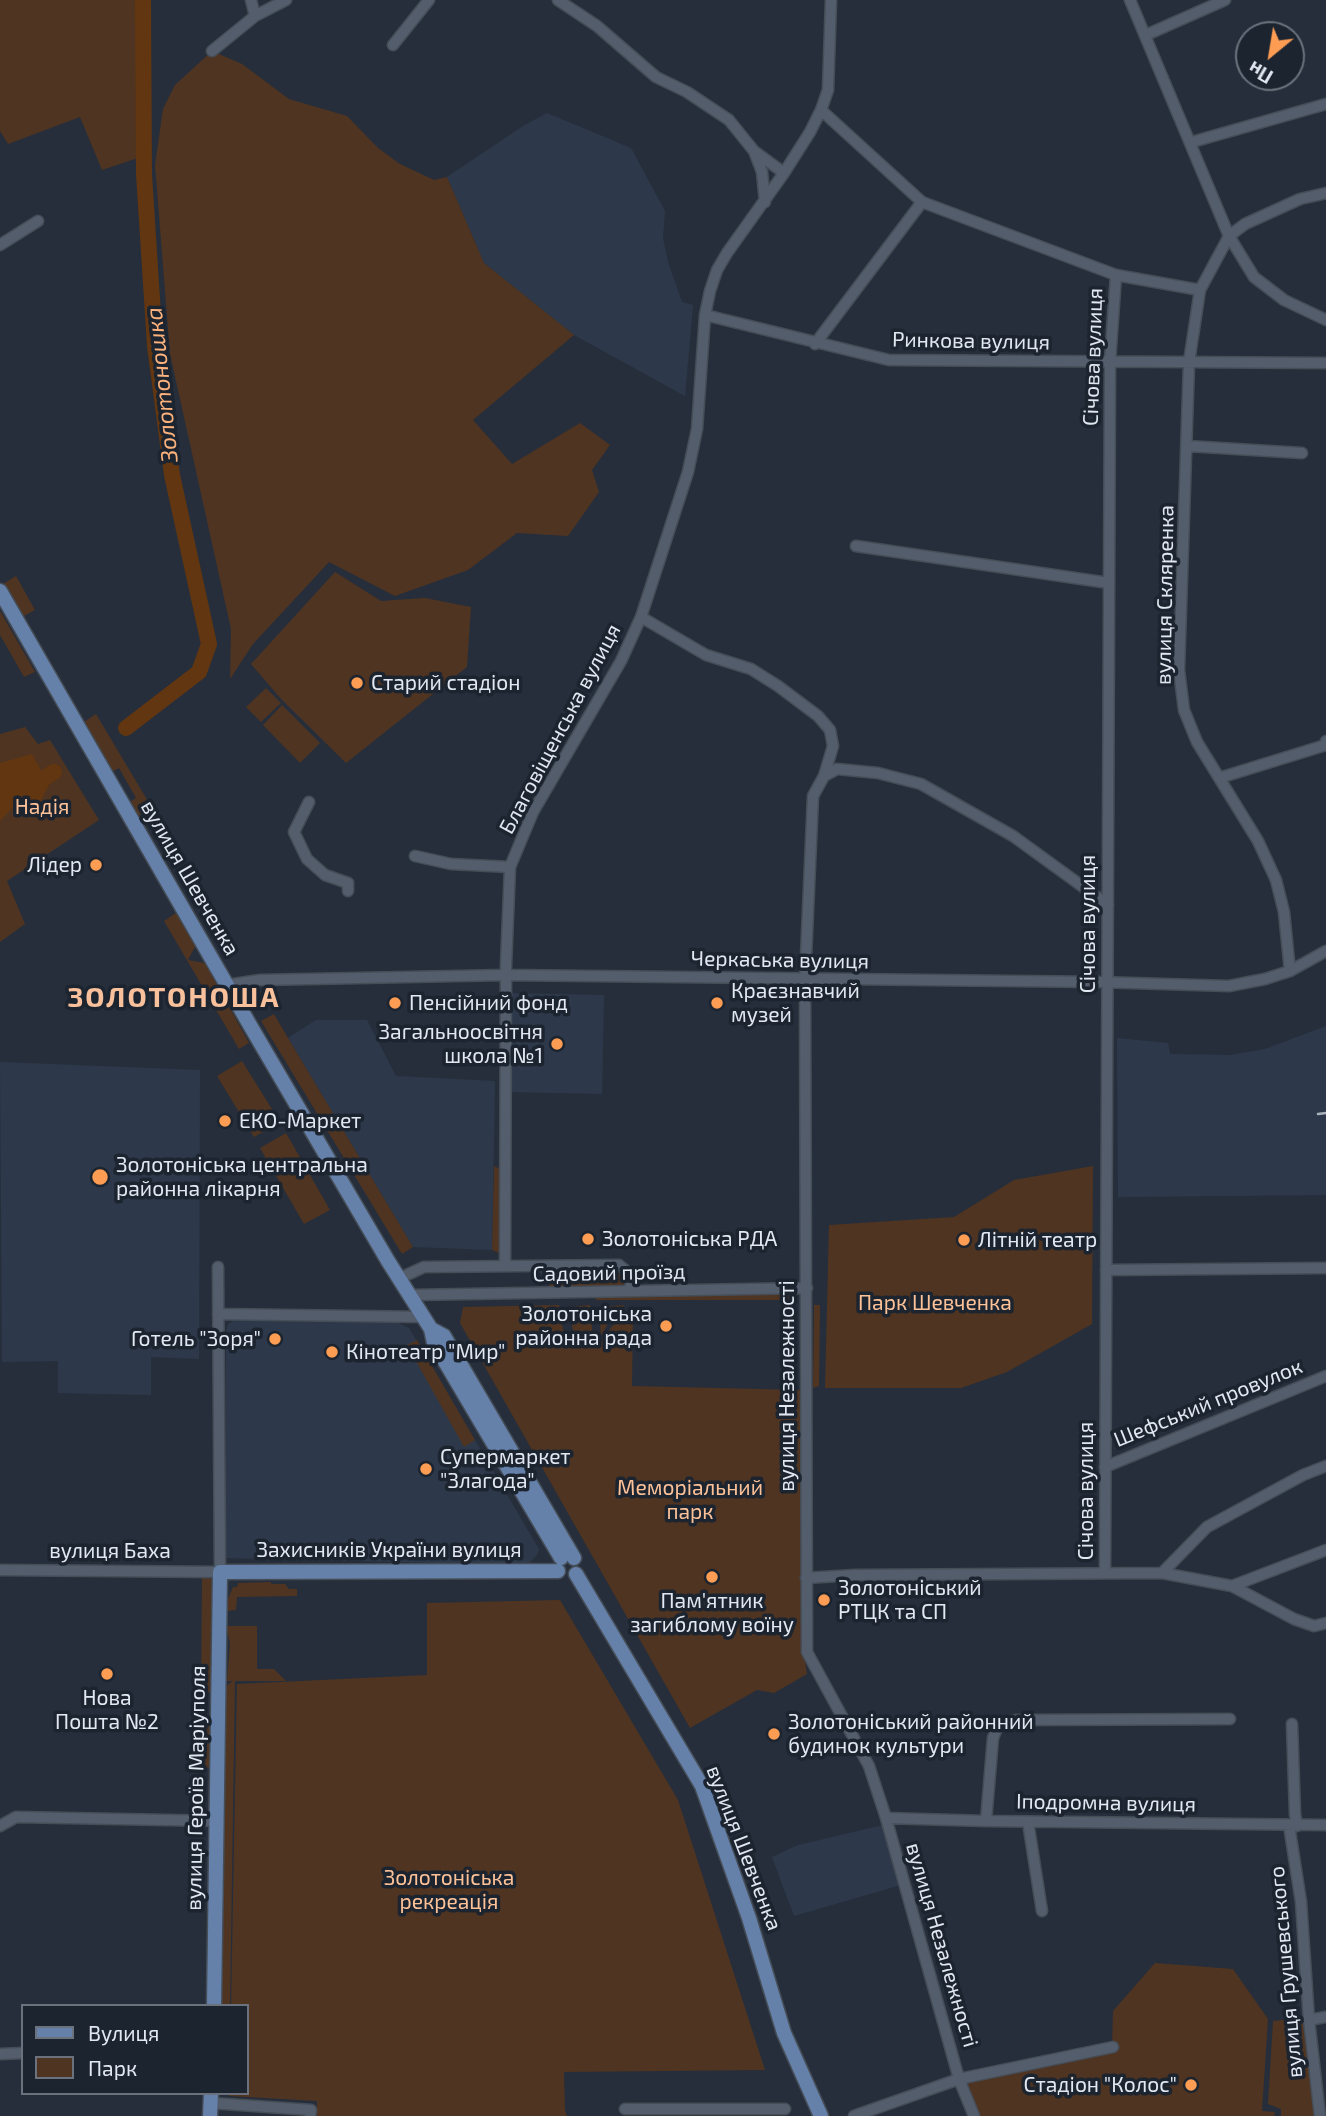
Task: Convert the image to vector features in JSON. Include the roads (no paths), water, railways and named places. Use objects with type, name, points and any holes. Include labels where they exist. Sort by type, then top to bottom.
[{"type":"main road","name":"вулиця Шевченка","points":[[0,591],[400,1278],[427,1323],[444,1336],[565,1562]]},
{"type":"main road","name":"Захисників України вулиця","points":[[220,1572],[565,1562],[566,1577],[576,1574]]},
{"type":"main road","name":"вулиця Героїв Маріуполя","points":[[214,2004],[220,1572]]},
{"type":"main road","name":"вулиця Шевченка","points":[[576,1574],[702,1786],[757,1942],[784,2033],[821,2116]]},
{"type":"street","points":[[251,0],[255,16]]},
{"type":"street","points":[[212,51],[255,16],[286,0]]},
{"type":"street","points":[[393,45],[429,0]]},
{"type":"street","points":[[558,0],[597,26],[656,77],[687,92],[729,120],[754,151],[784,173]]},
{"type":"street","name":"Благовіщенська вулиця","points":[[505,1266],[506,975],[510,867],[531,816],[621,661],[641,617],[688,472],[697,429],[705,315],[717,270],[784,173],[821,110],[828,90],[831,0]]},
{"type":"street","points":[[1130,0],[1192,142],[1229,236],[1254,277],[1284,300],[1326,320]]},
{"type":"street","points":[[1146,35],[1225,0]]},
{"type":"street","points":[[1192,142],[1326,104]]},
{"type":"street","points":[[821,110],[922,202],[1116,275],[1200,290]]},
{"type":"street","points":[[754,151],[762,172],[765,202]]},
{"type":"street","points":[[1229,236],[1245,224],[1300,199],[1326,194]]},
{"type":"street","points":[[816,344],[922,202]]},
{"type":"street","points":[[0,245],[38,221]]},
{"type":"street","name":"вулиця Скляренка","points":[[1229,236],[1200,290],[1189,362],[1179,670],[1184,710],[1197,742],[1258,841],[1276,880],[1284,912],[1290,971]]},
{"type":"street","name":"Січова вулиця","points":[[1105,1573],[1110,362],[1116,275]]},
{"type":"street","name":"Ринкова вулиця","points":[[705,315],[889,360],[1326,363]]},
{"type":"street","points":[[1187,446],[1302,453]]},
{"type":"street","points":[[856,545],[1109,583]]},
{"type":"street","name":"вулиця Незалежності","points":[[641,617],[706,655],[751,669],[778,685],[818,716],[830,730],[834,746],[824,776],[813,796],[805,980],[807,1652],[869,1766],[959,2079],[974,2116]]},
{"type":"street","points":[[1219,778],[1326,745],[1326,741]]},
{"type":"street","points":[[824,776],[837,769],[878,773],[921,784],[1013,836],[1108,905]]},
{"type":"street","points":[[309,802],[294,832],[307,859],[325,875],[348,883],[348,891]]},
{"type":"street","points":[[415,856],[452,864],[510,867]]},
{"type":"street","name":"Черкаська вулиця","points":[[227,985],[260,980],[506,975],[1229,986],[1290,971],[1326,951]]},
{"type":"street","points":[[400,1278],[424,1267],[619,1265],[630,1274],[631,1292]]},
{"type":"street","points":[[218,1267],[220,1572]]},
{"type":"street","points":[[1106,1270],[1326,1268]]},
{"type":"street","name":"Садовий проїзд","points":[[411,1296],[807,1288]]},
{"type":"street","points":[[218,1314],[427,1323]]},
{"type":"street","name":"Шефський провулок","points":[[1105,1467],[1326,1376]]},
{"type":"street","points":[[1162,1573],[1207,1527],[1303,1475],[1326,1466]]},
{"type":"street","points":[[1232,1586],[1326,1550]]},
{"type":"street","name":"вулиця Баха","points":[[0,1570],[220,1572]]},
{"type":"street","points":[[806,1578],[855,1575],[1162,1573],[1232,1586],[1294,1619],[1314,1626],[1326,1623]]},
{"type":"street","points":[[986,1821],[993,1738],[999,1723],[1017,1720],[1230,1720]]},
{"type":"street","name":"вулиця Грушевського","points":[[1292,1724],[1295,1814],[1292,1837],[1301,1902],[1309,2020],[1320,2116]]},
{"type":"street","points":[[0,1817],[218,1821]]},
{"type":"street","points":[[0,1826],[16,1817]]},
{"type":"street","name":"Іподромна вулиця","points":[[886,1818],[1326,1825]]},
{"type":"street","points":[[1028,1822],[1042,1911]]},
{"type":"street","points":[[1309,2020],[1326,2017]]},
{"type":"street","points":[[853,2116],[959,2079],[1113,2047]]},
{"type":"street","points":[[0,2054],[21,2053]]},
{"type":"street","points":[[210,2104],[311,2110],[310,2116]]},
{"type":"street","points":[[625,2109],[785,2109]]},
{"type":"waterway","name":"Золотоношка","points":[[126,728],[199,672],[209,644],[172,475],[155,346],[144,174],[143,0]]},
{"type":"waterway","name":"Золотоношка","points":[[0,806],[54,772]]},
{"type":"railway","points":[[1318,1114],[1326,1113]]},
{"type":"place","name":"Старий стадіон","points":[[357,683]]},
{"type":"place","name":"Лідер","points":[[96,865]]},
{"type":"place","name":"Пенсійний фонд","points":[[395,1003]]},
{"type":"place","name":"Краєзнавчий музей","points":[[717,1003]]},
{"type":"place","name":"Загальноосвітня школа №1","points":[[557,1044]]},
{"type":"place","name":"ЕКО-Маркет","points":[[225,1121]]},
{"type":"place","name":"Золотоніська центральна районна лікарня","points":[[100,1177]]},
{"type":"place","name":"Золотоніська РДА","points":[[588,1239]]},
{"type":"place","name":"Літній театр","points":[[964,1240]]},
{"type":"place","name":"Золотоніська районна рада","points":[[666,1326]]},
{"type":"place","name":"Готель \"Зоря\"","points":[[275,1339]]},
{"type":"place","name":"Кінотеатр \"Мир\"","points":[[332,1352]]},
{"type":"place","name":"Супермаркет \"Злагода\"","points":[[426,1469]]},
{"type":"place","name":"Пам'ятник загиблому воїну","points":[[712,1577]]},
{"type":"place","name":"Золотоніський РТЦК та СП","points":[[824,1600]]},
{"type":"place","name":"Нова Пошта №2","points":[[107,1674]]},
{"type":"place","name":"Золотоніський районний будинок культури","points":[[774,1734]]},
{"type":"place","name":"Стадіон \"Колос\"","points":[[1191,2085]]},
{"type":"district","name":"ЗОЛОТОНОША","points":[[174,998]]},
{"type":"park label","name":"Надія","points":[[42,807]]},
{"type":"park label","name":"Парк Шевченка","points":[[935,1303]]},
{"type":"park label","name":"Меморіальний парк","points":[[690,1500]]},
{"type":"park label","name":"Золотоніська рекреація","points":[[449,1890]]}]
